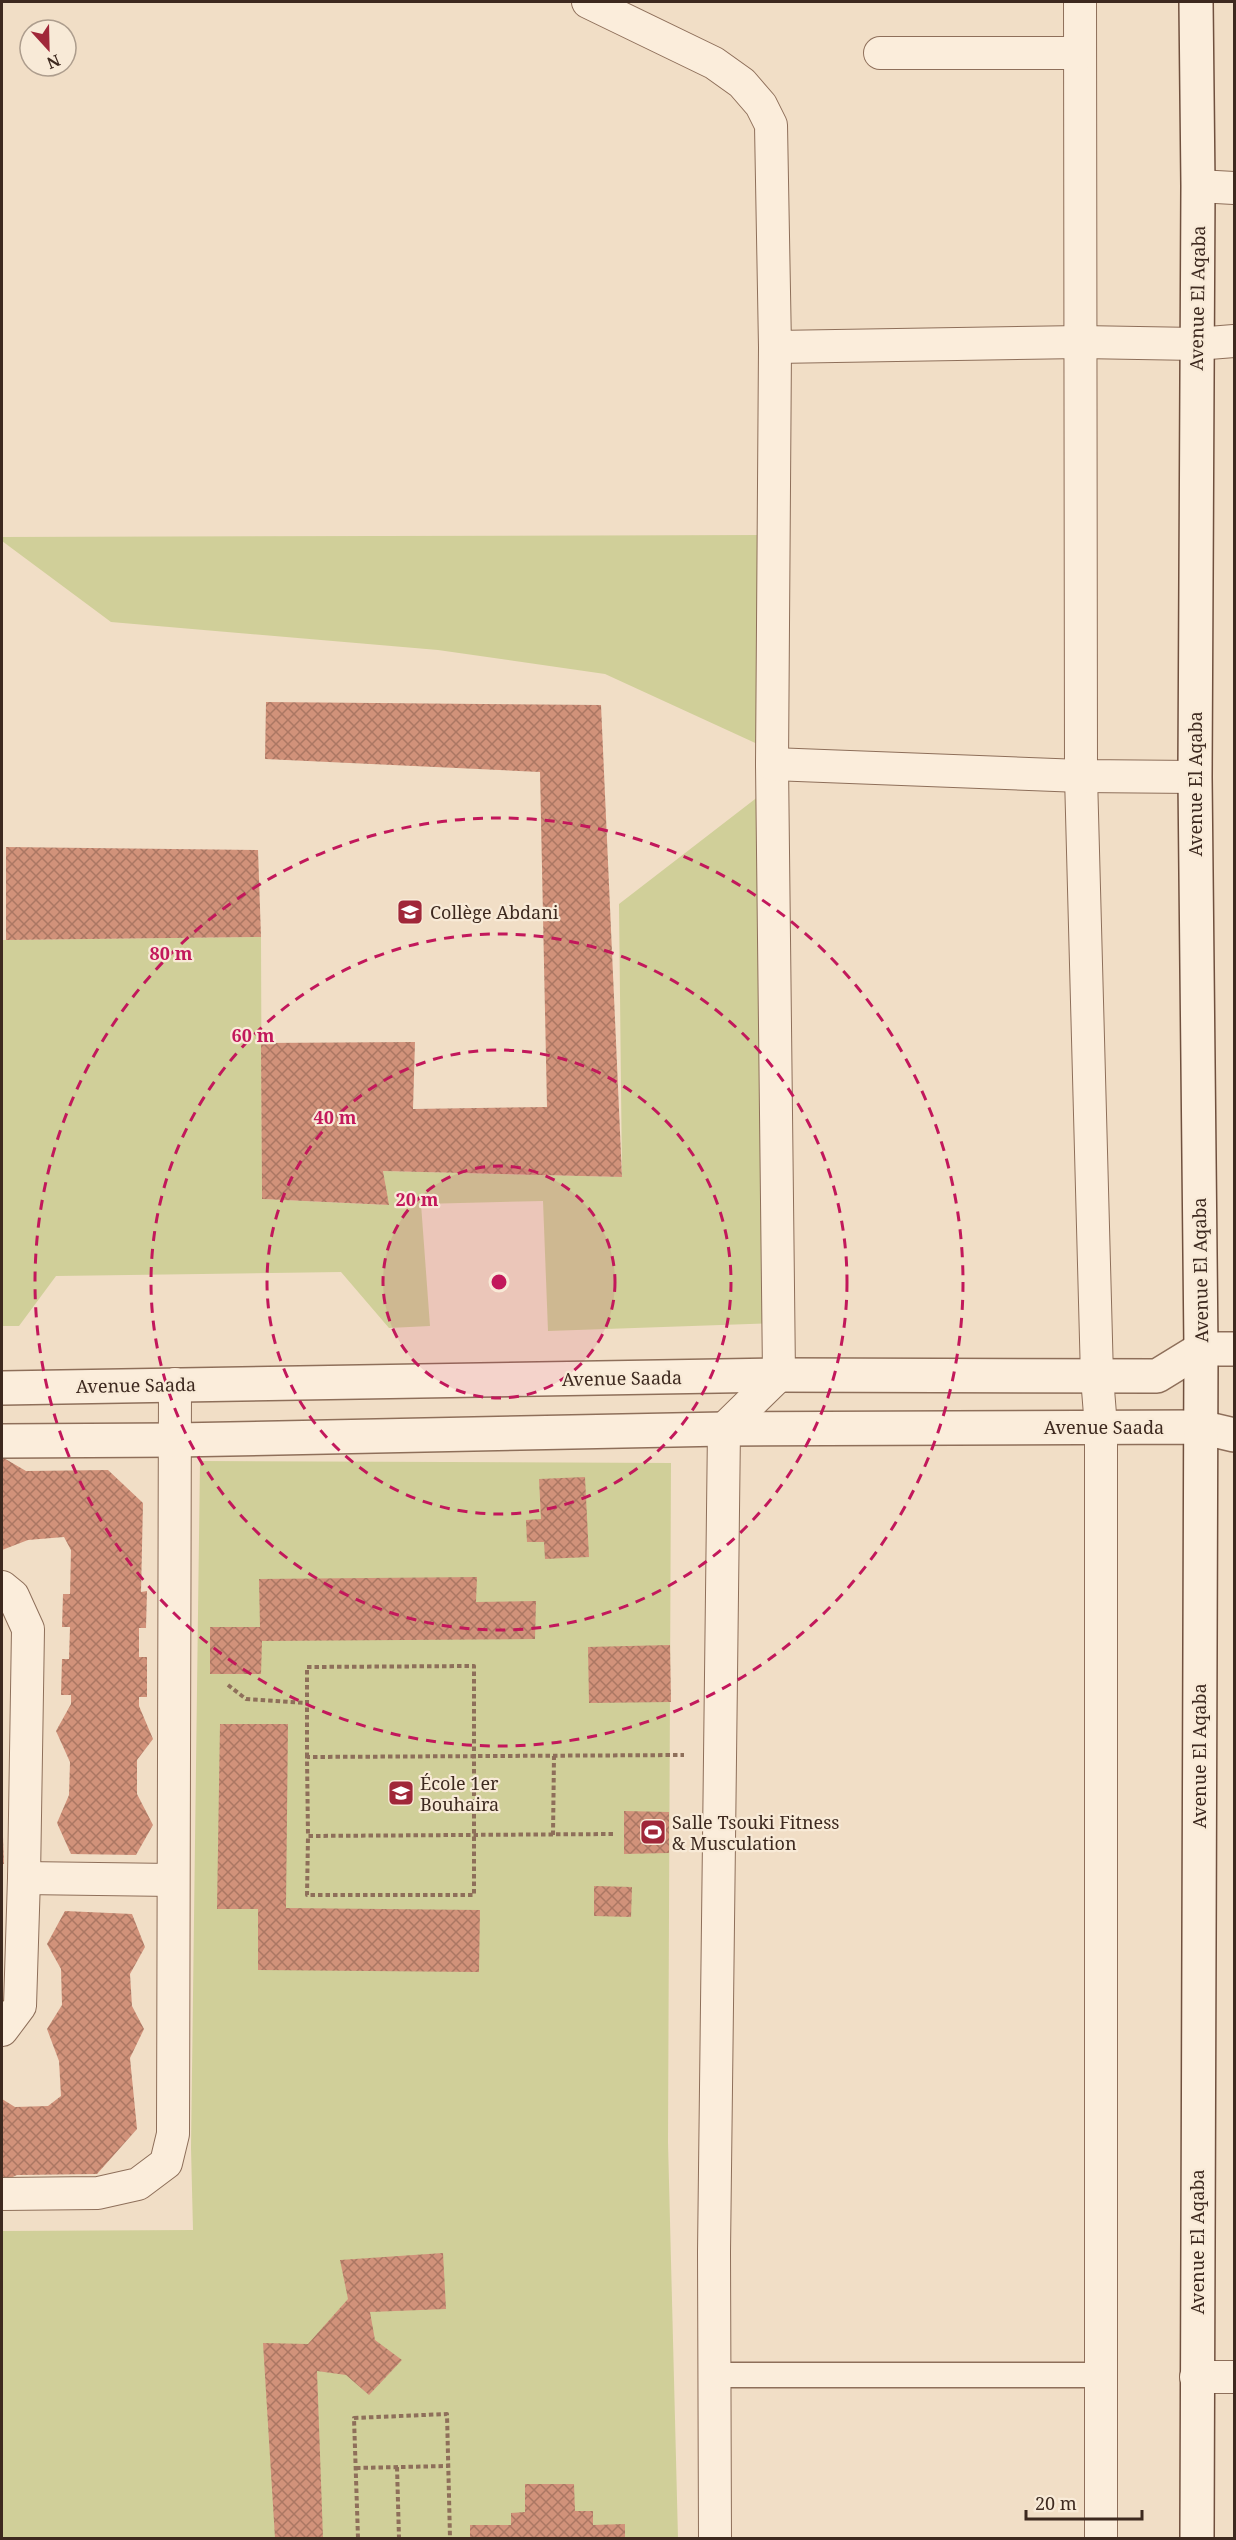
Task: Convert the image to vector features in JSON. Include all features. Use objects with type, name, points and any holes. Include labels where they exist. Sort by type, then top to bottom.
[{"type":"main road","name":"Avenue El Aqaba","points":[[1196,2],[1198,186],[1195,777],[1201,1349],[1197,2538]]},
{"type":"main road","name":"Avenue Saada","points":[[2,1388],[779,1375],[1157,1376],[1201,1349]]},
{"type":"main road","points":[[1201,1349],[1234,1349]]},
{"type":"main road","name":"Avenue Saada","points":[[2,1441],[176,1440],[724,1429],[1101,1427],[1200,1427],[1234,1435]]},
{"type":"street","points":[[588,2],[714,63],[742,83],[761,105],[771,125],[775,347],[772,764],[779,1375],[724,1429],[714,2375],[715,2538]]},
{"type":"street","points":[[1080,2],[1081,776],[1096,1377],[1101,1427],[1101,2538]]},
{"type":"street","points":[[880,53],[1080,53]]},
{"type":"street","points":[[1198,186],[1234,188]]},
{"type":"street","points":[[775,347],[1081,342],[1196,344],[1234,341]]},
{"type":"street","points":[[772,764],[1081,776],[1195,777]]},
{"type":"street","points":[[2,2194],[98,2193],[138,2184],[166,2163],[173,2134],[175,1384]]},
{"type":"street","points":[[2,1587],[13,1596],[28,1629],[20,2006],[2,2030]]},
{"type":"street","points":[[24,1878],[173,1880]]},
{"type":"street","points":[[714,2375],[1101,2375]]},
{"type":"street","points":[[1196,2377],[1234,2377]]},
{"type":"path","points":[[474,1666],[474,1756],[474,1895],[308,1896],[307,1667],[474,1666]]},
{"type":"path","points":[[228,1685],[246,1699],[307,1703]]},
{"type":"path","points":[[553,1834],[554,1756]]},
{"type":"path","points":[[307,1757],[721,1756]]},
{"type":"path","points":[[308,1836],[613,1834]]},
{"type":"path","points":[[358,2538],[354,2418],[447,2414],[450,2538]]},
{"type":"path","points":[[356,2468],[448,2466]]},
{"type":"path","points":[[398,2467],[399,2538]]},
{"type":"shaded area","points":[[766,535],[766,748],[605,674],[438,650],[111,622],[2,541],[2,537]]},
{"type":"shaded area","points":[[759,796],[775,1323],[548,1331],[543,1201],[421,1204],[430,1326],[389,1328],[341,1272],[56,1276],[19,1326],[2,1326],[2,940],[261,937],[262,1199],[388,1205],[383,1171],[622,1177],[619,904]]},
{"type":"shaded area","points":[[200,1461],[671,1463],[668,2142],[678,2538],[2,2538],[2,2231],[193,2230],[191,2148]]},
{"type":"building","points":[[266,702],[601,705],[622,1177],[383,1171],[389,1205],[262,1199],[261,1043],[415,1042],[413,1109],[547,1107],[540,772],[265,759]]},
{"type":"building","points":[[6,847],[258,850],[261,937],[6,940]]},
{"type":"building","points":[[2,1457],[26,1471],[108,1470],[143,1503],[141,1592],[147,1591],[146,1628],[139,1628],[139,1657],[147,1657],[147,1697],[139,1697],[139,1706],[153,1739],[137,1760],[137,1794],[153,1825],[136,1855],[71,1854],[57,1823],[69,1795],[70,1762],[56,1731],[71,1704],[71,1695],[61,1695],[62,1659],[69,1659],[70,1627],[62,1627],[63,1594],[70,1594],[71,1550],[64,1537],[28,1540],[2,1550]]},
{"type":"building","points":[[585,1477],[589,1557],[545,1559],[544,1542],[527,1542],[526,1520],[541,1519],[539,1479]]},
{"type":"building","points":[[477,1577],[476,1602],[536,1601],[535,1639],[262,1641],[261,1674],[210,1674],[210,1627],[260,1627],[259,1579]]},
{"type":"building","points":[[670,1645],[671,1702],[589,1703],[588,1647]]},
{"type":"building","points":[[220,1724],[288,1724],[286,1908],[480,1910],[479,1972],[258,1970],[258,1909],[217,1909]]},
{"type":"building","points":[[624,1811],[669,1812],[669,1853],[624,1854]]},
{"type":"building","points":[[3,1837],[4,1864],[2,1864]]},
{"type":"building","points":[[594,1886],[632,1887],[631,1917],[594,1916]]},
{"type":"building","points":[[65,1911],[132,1914],[145,1947],[130,1974],[132,2006],[144,2029],[130,2058],[137,2129],[97,2174],[17,2175],[2,2182],[2,2099],[15,2107],[48,2106],[61,2096],[59,2061],[47,2029],[62,2005],[61,1969],[47,1944]]},
{"type":"building","points":[[443,2253],[446,2309],[370,2312],[375,2340],[402,2360],[369,2395],[346,2375],[317,2371],[323,2538],[275,2538],[263,2343],[308,2344],[348,2299],[340,2260]]},
{"type":"building","points":[[525,2484],[574,2484],[575,2511],[593,2511],[593,2525],[625,2524],[625,2538],[470,2538],[470,2525],[511,2525],[511,2513],[525,2512]]},
{"type":"place","name":"Collège Abdani","points":[[410,912]]},
{"type":"place","name":"École 1er Bouhaira","points":[[401,1793]]},
{"type":"place","name":"Salle Tsouki Fitness & Musculation","points":[[653,1832]]}]
